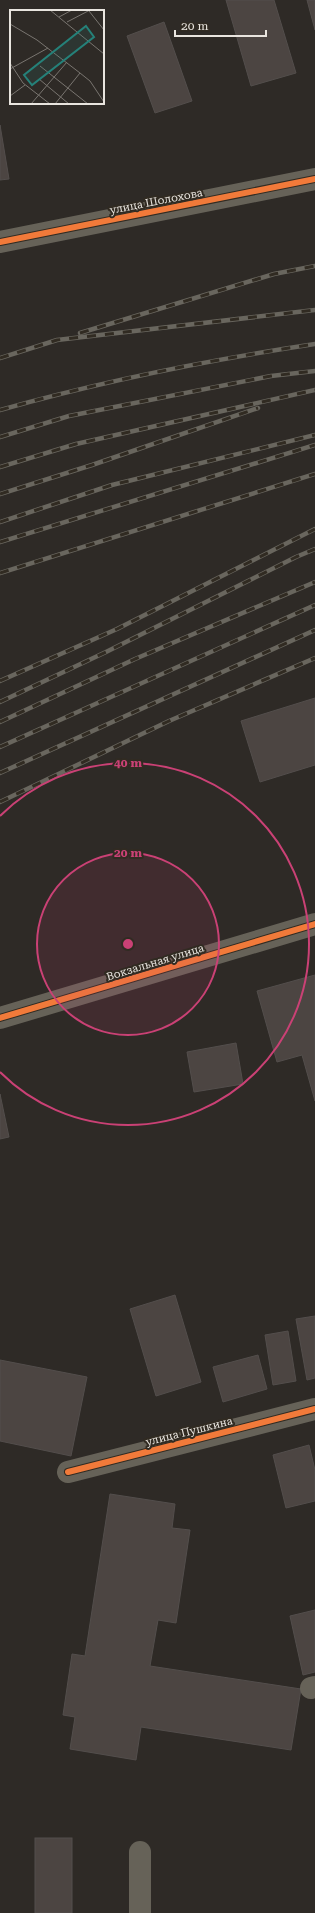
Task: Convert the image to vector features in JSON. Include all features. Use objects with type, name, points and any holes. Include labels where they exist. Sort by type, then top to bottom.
[{"type":"street","name":"улица Шолохова","points":[[0,242],[315,179]]},
{"type":"street","name":"Вокзальная улица","points":[[0,1018],[315,924]]},
{"type":"street","name":"улица Пушкина","points":[[68,1472],[315,1408]]},
{"type":"street","points":[[140,1852],[140,1913]]},
{"type":"building","points":[[226,0],[274,0],[296,73],[251,86]]},
{"type":"building","points":[[307,0],[315,0],[315,30]]},
{"type":"building","points":[[164,22],[192,101],[155,113],[127,36]]},
{"type":"building","points":[[0,125],[9,179],[0,180]]},
{"type":"building","points":[[315,698],[315,765],[260,782],[241,721]]},
{"type":"building","points":[[315,975],[315,1101],[302,1055],[277,1062],[257,991]]},
{"type":"building","points":[[236,1043],[243,1084],[194,1092],[187,1052]]},
{"type":"building","points":[[0,1094],[9,1137],[0,1139]]},
{"type":"building","points":[[175,1295],[201,1382],[156,1396],[130,1309]]},
{"type":"building","points":[[315,1316],[315,1378],[307,1380],[296,1319]]},
{"type":"building","points":[[288,1331],[296,1381],[273,1385],[265,1335]]},
{"type":"building","points":[[258,1355],[267,1389],[223,1402],[213,1367]]},
{"type":"building","points":[[0,1360],[87,1377],[71,1456],[0,1441]]},
{"type":"building","points":[[309,1445],[315,1470],[315,1501],[286,1508],[273,1455]]},
{"type":"building","points":[[110,1494],[175,1504],[172,1528],[190,1530],[176,1623],[158,1620],[150,1666],[301,1689],[291,1750],[141,1727],[136,1760],[70,1749],[75,1717],[63,1715],[72,1654],[85,1656]]},
{"type":"building","points":[[315,1610],[315,1672],[303,1675],[290,1616]]},
{"type":"building","points":[[35,1838],[72,1838],[72,1913],[35,1913]]},
{"type":"railway","points":[[80,333],[274,274],[315,266]]},
{"type":"railway","points":[[0,358],[57,340],[315,310]]},
{"type":"railway","points":[[0,410],[39,399],[156,372],[315,344]]},
{"type":"railway","points":[[0,437],[69,416],[271,376],[315,371]]},
{"type":"railway","points":[[0,467],[76,444],[315,390]]},
{"type":"railway","points":[[0,494],[92,465],[258,408]]},
{"type":"railway","points":[[0,522],[112,485],[315,435]]},
{"type":"railway","points":[[0,542],[315,445]]},
{"type":"railway","points":[[0,573],[315,474]]},
{"type":"railway","points":[[0,681],[117,629],[315,529]]},
{"type":"railway","points":[[0,702],[106,652],[296,557],[315,549]]},
{"type":"railway","points":[[0,722],[135,659],[315,582]]},
{"type":"railway","points":[[0,747],[315,605]]},
{"type":"railway","points":[[0,773],[315,630]]},
{"type":"railway","points":[[0,802],[169,721],[315,658]]},
{"type":"cycle path","points":[[0,242],[315,179]]},
{"type":"cycle path","points":[[0,1018],[315,924]]},
{"type":"cycle path","points":[[68,1472],[315,1409]]}]
